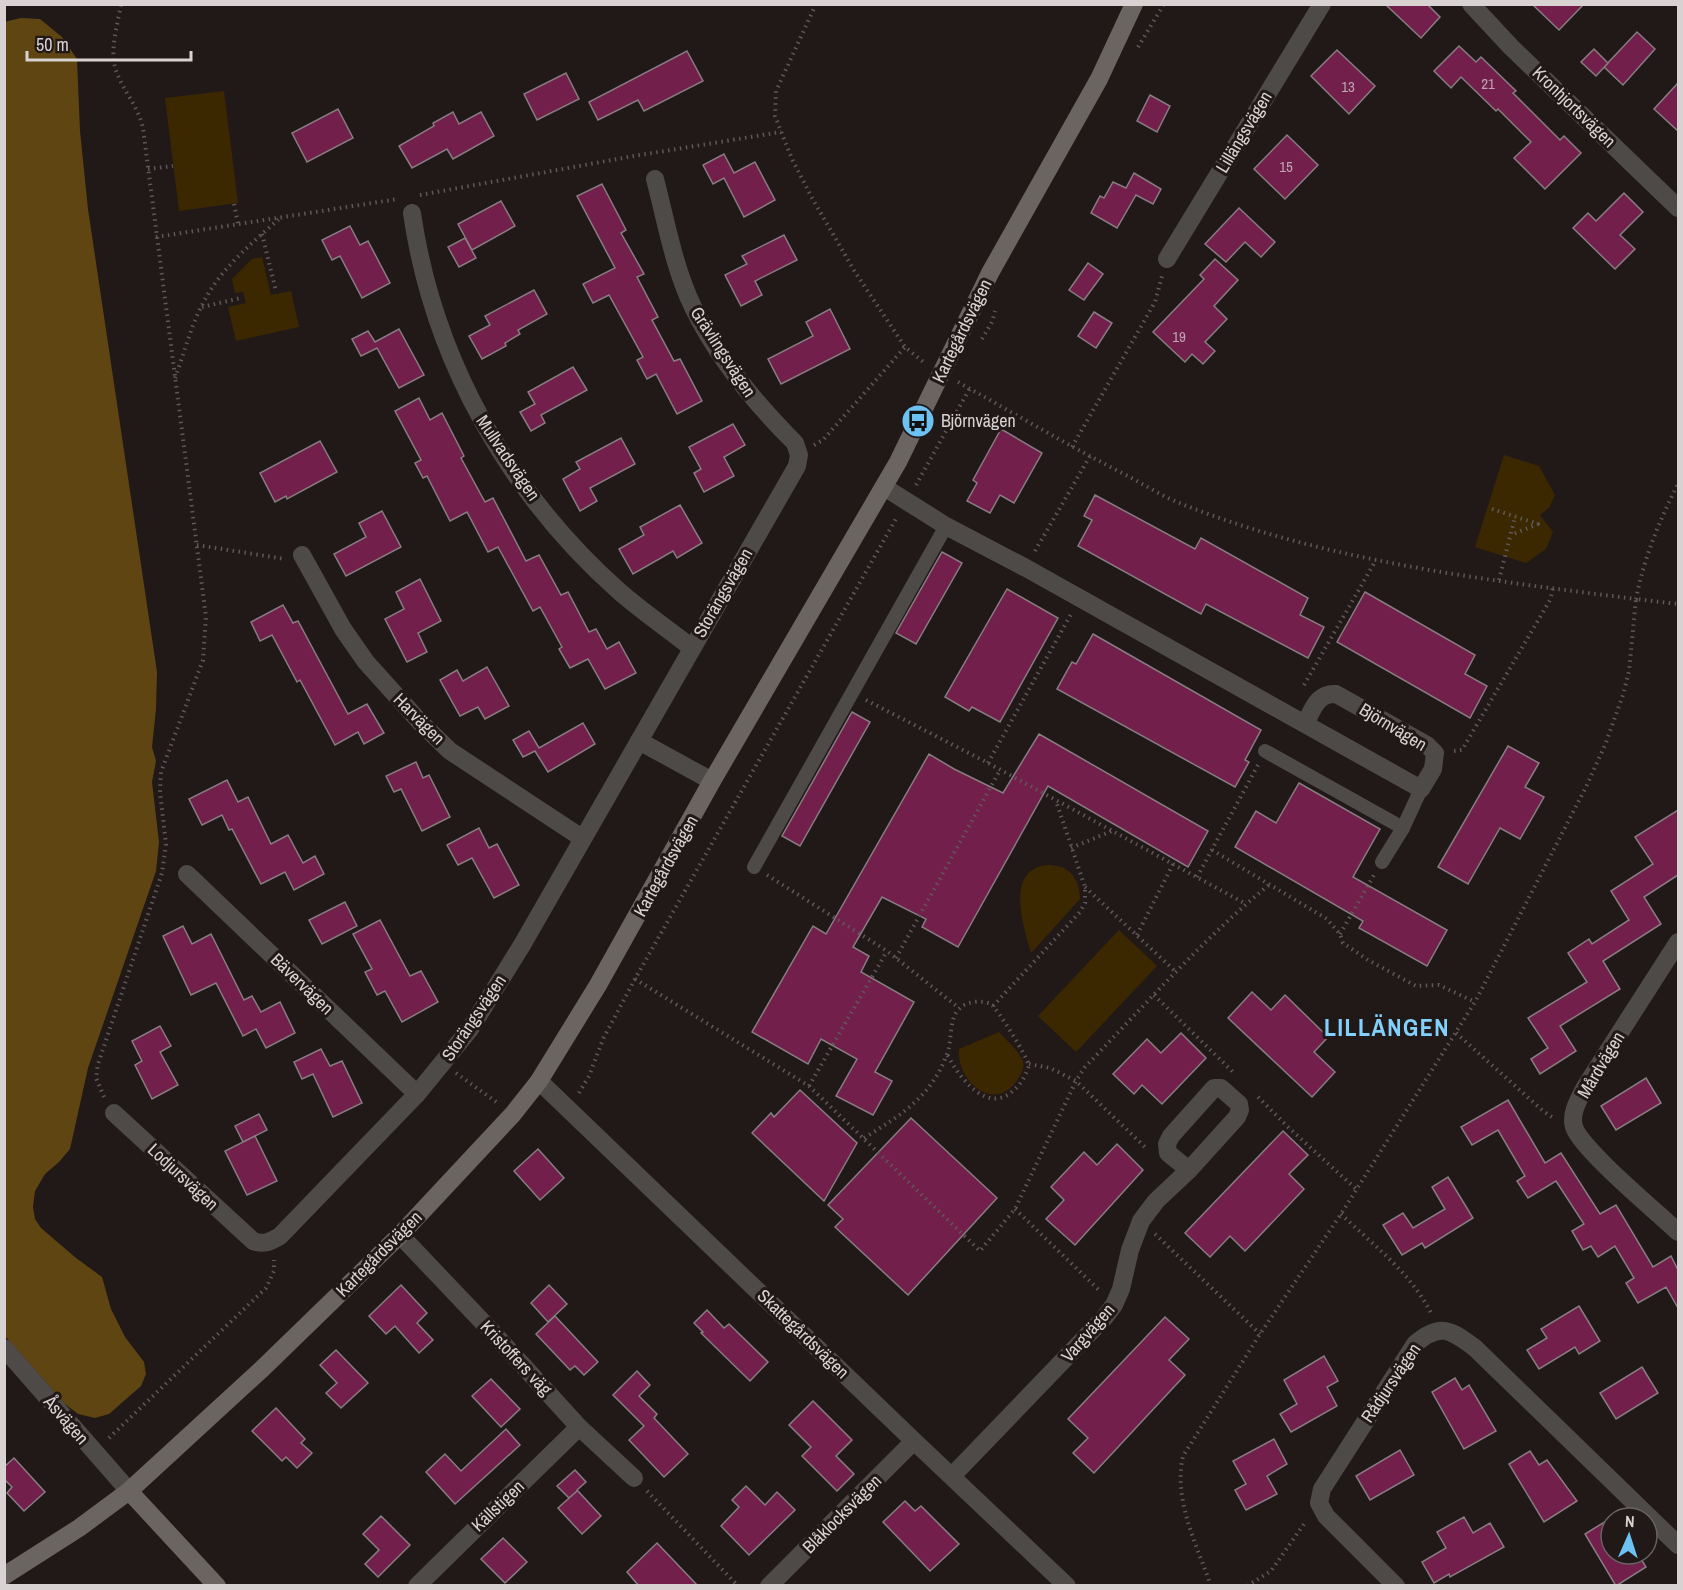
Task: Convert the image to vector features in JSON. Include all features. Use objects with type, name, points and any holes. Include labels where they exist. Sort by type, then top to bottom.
[{"type":"street","name":"Kartegårdsvägen","points":[[4,1576],[79,1528],[129,1491],[264,1367],[400,1235],[513,1114],[539,1081],[598,986],[712,782],[884,487],[990,273],[1099,79],[1134,4]]},
{"type":"street","name":"Lillängsvägen","points":[[1167,259],[1322,4]]},
{"type":"street","name":"Kronhjortsvägen","points":[[1471,4],[1511,47],[1678,208]]},
{"type":"street","name":"Grävlingsvägen","points":[[655,179],[669,234],[692,306],[736,379],[797,449]]},
{"type":"street","name":"Mullvadsvägen","points":[[408,203],[418,254],[436,318],[464,386],[495,443],[532,496],[566,537],[619,591],[692,648]]},
{"type":"street","name":"Storängsvägen","points":[[262,1241],[280,1236],[417,1094],[476,1020],[522,945],[797,466],[797,449]]},
{"type":"street","points":[[884,487],[946,525],[1420,789]]},
{"type":"street","name":"Harvägen","points":[[302,555],[343,628],[366,662],[420,722],[450,750],[582,838]]},
{"type":"street","name":"Björnvägen","points":[[1305,724],[1322,696],[1328,693],[1336,694],[1427,745],[1435,753],[1433,769],[1420,789]]},
{"type":"street","points":[[639,741],[712,782]]},
{"type":"street","name":"Bävervägen","points":[[187,874],[417,1094]]},
{"type":"street","name":"Mårdvägen","points":[[1574,1127],[1574,1113],[1585,1087],[1678,942]]},
{"type":"street","name":"Skattegårdsvägen","points":[[539,1081],[1067,1586]]},
{"type":"street","name":"Lodjursvägen","points":[[114,1113],[262,1241]]},
{"type":"street","points":[[1574,1127],[1580,1137],[1610,1169],[1678,1232]]},
{"type":"street","name":"Vargvägen","points":[[952,1476],[1070,1355],[1114,1305],[1141,1221],[1156,1201],[1189,1170]]},
{"type":"street","name":"Kristoffers väg","points":[[400,1235],[498,1337],[579,1427],[634,1478]]},
{"type":"street","name":"Rådjursvägen","points":[[1319,1503],[1322,1489],[1415,1344],[1430,1332],[1439,1329],[1461,1337],[1475,1348],[1678,1545]]},
{"type":"street","name":"Åsvägen","points":[[4,1348],[129,1491]]},
{"type":"street","name":"Källstigen","points":[[417,1586],[579,1427]]},
{"type":"street","name":"Blåklocksvägen","points":[[769,1586],[914,1441]]},
{"type":"street","points":[[129,1491],[217,1586]]},
{"type":"street","points":[[1319,1503],[1326,1516],[1338,1529],[1396,1586]]},
{"type":"lane","points":[[753,867],[946,525]]},
{"type":"lane","points":[[1265,751],[1402,828]]},
{"type":"lane","points":[[1382,862],[1402,828],[1420,789]]},
{"type":"path","points":[[114,1113],[100,1090],[96,1071],[165,862],[166,843],[160,792],[161,772],[203,660],[206,617],[141,118],[115,66],[114,50],[120,4]]},
{"type":"path","points":[[816,4],[776,92],[775,116],[812,198],[855,272],[905,347],[919,359],[941,374],[970,388],[1072,447],[1181,504],[1261,532],[1376,560],[1553,588],[1678,604]]},
{"type":"path","points":[[156,237],[280,218],[408,203],[634,156],[781,132]]},
{"type":"path","points":[[148,169],[174,166]]},
{"type":"path","points":[[234,204],[238,224]]},
{"type":"path","points":[[175,379],[202,306],[214,285],[226,270],[280,218]]},
{"type":"path","points":[[262,234],[276,291]]},
{"type":"path","points":[[1072,447],[1155,302],[1167,259]]},
{"type":"path","points":[[202,306],[240,298]]},
{"type":"path","points":[[797,449],[823,440],[905,347]]},
{"type":"path","points":[[568,1108],[589,1076],[603,1040],[635,979],[970,388]]},
{"type":"path","points":[[1026,568],[1090,456]]},
{"type":"path","points":[[1211,1586],[1185,1512],[1179,1473],[1183,1456],[1260,1334],[1341,1214],[1475,1002],[1586,787],[1605,745],[1623,695],[1629,671],[1641,572],[1678,484]]},
{"type":"path","points":[[1492,509],[1538,524],[1511,535]]},
{"type":"path","points":[[1499,580],[1515,517]]},
{"type":"path","points":[[197,545],[280,558],[291,559],[302,555]]},
{"type":"path","points":[[1287,714],[1376,560]]},
{"type":"path","points":[[1435,753],[1462,750],[1550,600],[1553,588]]},
{"type":"path","points":[[988,763],[1079,598]]},
{"type":"path","points":[[853,693],[988,763],[1245,904]]},
{"type":"path","points":[[1197,877],[1265,751]]},
{"type":"path","points":[[896,958],[1000,770]]},
{"type":"path","points":[[993,1006],[1080,912],[1085,903],[1085,886],[1056,800]]},
{"type":"path","points":[[1071,848],[1112,831]]},
{"type":"path","points":[[1212,850],[1326,919],[1340,934],[1343,943],[1416,986],[1439,985],[1475,1002]]},
{"type":"path","points":[[1340,934],[1382,862]]},
{"type":"path","points":[[1137,935],[1173,864]]},
{"type":"path","points":[[753,867],[887,951],[959,1008]]},
{"type":"path","points":[[635,979],[809,1086],[980,1251],[1015,1209],[1076,1081],[1086,1067],[1176,972],[1245,904],[1270,884]]},
{"type":"path","points":[[1085,886],[1176,972]]},
{"type":"path","points":[[809,1086],[887,951]]},
{"type":"path","points":[[864,1138],[903,1114],[932,1082],[947,1053],[955,1016],[959,1008],[975,1002],[993,1006],[1029,1064],[1026,1073],[1014,1090],[1005,1096],[992,1098],[976,1091],[966,1083],[947,1053]]},
{"type":"path","points":[[1456,1033],[1543,1111],[1574,1127]]},
{"type":"path","points":[[1029,1064],[1054,1069],[1076,1081],[1152,1154]]},
{"type":"path","points":[[1015,1209],[1114,1305]]},
{"type":"path","points":[[1341,1214],[1392,1262],[1416,1289],[1439,1329]]},
{"type":"path","points":[[1141,1221],[1260,1334]]},
{"type":"path","points":[[96,1455],[113,1433],[266,1288],[274,1271],[262,1241]]},
{"type":"path","points":[[634,1478],[738,1586]]},
{"type":"path","points":[[1247,1586],[1271,1571],[1319,1503]]},
{"type":"shaded area","points":[[21,18],[40,19],[62,37],[77,59],[80,131],[88,209],[157,672],[152,747],[156,761],[152,782],[159,842],[156,871],[88,1068],[70,1149],[45,1174],[35,1191],[33,1207],[35,1219],[41,1228],[102,1277],[111,1309],[125,1337],[144,1362],[146,1374],[141,1386],[109,1414],[95,1418],[78,1414],[65,1404],[5,1336],[4,22]]},
{"type":"shaded area","points":[[224,91],[238,203],[179,211],[165,98]]},
{"type":"shaded area","points":[[262,257],[271,295],[291,291],[299,327],[236,341],[228,307],[246,303],[243,292],[235,293],[232,279],[252,259]]},
{"type":"shaded area","points":[[1504,455],[1539,466],[1555,495],[1549,508],[1540,515],[1553,532],[1546,549],[1526,563],[1475,547]]},
{"type":"shaded area","points":[[1047,865],[1061,867],[1072,874],[1078,885],[1080,899],[1031,953],[1024,929],[1020,902],[1021,888],[1025,877],[1034,869]]},
{"type":"shaded area","points":[[1119,930],[1157,966],[1076,1052],[1038,1016]]},
{"type":"shaded area","points":[[999,1032],[1021,1057],[1023,1068],[1018,1079],[1009,1089],[999,1094],[988,1094],[970,1082],[960,1061],[959,1049]]},
{"type":"building","points":[[1385,4],[1427,4],[1440,17],[1421,38]]},
{"type":"building","points":[[1532,4],[1584,4],[1559,30]]},
{"type":"building","points":[[1637,32],[1655,49],[1623,85],[1604,67]]},
{"type":"building","points":[[1459,46],[1476,62],[1481,57],[1516,91],[1513,93],[1560,140],[1564,136],[1581,153],[1545,189],[1514,158],[1531,142],[1461,77],[1451,88],[1434,71]]},
{"type":"building","points":[[1594,49],[1608,63],[1596,76],[1581,62]]},
{"type":"building","points":[[1337,50],[1375,86],[1349,114],[1311,76]]},
{"type":"building","points":[[687,51],[703,81],[644,111],[638,100],[598,120],[589,102]]},
{"type":"building","points":[[566,73],[579,99],[537,120],[524,94]]},
{"type":"building","points":[[1678,83],[1678,131],[1654,109]]},
{"type":"building","points":[[1150,95],[1170,106],[1157,132],[1137,121]]},
{"type":"building","points":[[338,109],[353,138],[307,162],[292,133]]},
{"type":"building","points":[[453,112],[459,124],[481,112],[494,136],[453,159],[447,149],[412,168],[399,146]]},
{"type":"building","points":[[1287,135],[1318,165],[1285,199],[1254,169]]},
{"type":"building","points":[[724,154],[734,173],[755,162],[775,200],[744,217],[724,178],[713,184],[703,165]]},
{"type":"building","points":[[1134,173],[1161,189],[1153,204],[1136,195],[1117,228],[1091,213],[1100,196],[1104,198],[1113,182],[1126,188]]},
{"type":"building","points":[[602,184],[626,230],[621,233],[644,274],[637,277],[658,317],[652,320],[674,361],[680,359],[702,401],[677,414],[656,374],[647,379],[637,360],[643,357],[609,295],[593,303],[583,284],[615,268],[577,196]]},
{"type":"building","points":[[1624,193],[1643,212],[1620,235],[1635,249],[1615,269],[1573,228],[1588,213],[1596,221]]},
{"type":"building","points":[[501,201],[515,226],[472,250],[458,224]]},
{"type":"building","points":[[1239,208],[1275,242],[1261,257],[1245,242],[1226,262],[1205,244]]},
{"type":"building","points":[[350,226],[360,245],[368,241],[390,283],[362,298],[340,256],[332,260],[322,240]]},
{"type":"building","points":[[784,235],[797,260],[755,281],[762,295],[741,306],[725,275],[747,264],[742,256]]},
{"type":"building","points":[[465,238],[476,258],[459,267],[448,247]]},
{"type":"building","points":[[1215,259],[1238,280],[1214,306],[1227,319],[1205,342],[1215,351],[1203,364],[1192,354],[1185,362],[1153,332],[1204,279],[1200,275]]},
{"type":"building","points":[[1088,263],[1103,274],[1084,300],[1069,290]]},
{"type":"building","points":[[534,290],[547,314],[518,330],[520,334],[505,343],[506,346],[482,359],[469,336],[490,325],[485,316]]},
{"type":"building","points":[[830,309],[850,349],[781,384],[768,359],[813,336],[806,322]]},
{"type":"building","points":[[1094,312],[1112,323],[1096,348],[1078,336]]},
{"type":"building","points":[[399,329],[424,375],[399,388],[377,348],[361,356],[352,339],[368,331],[375,342]]},
{"type":"building","points":[[573,367],[587,390],[541,415],[545,423],[531,431],[520,412],[535,404],[528,392]]},
{"type":"building","points":[[419,398],[430,420],[442,413],[464,456],[461,458],[485,502],[493,498],[526,561],[539,555],[561,595],[568,592],[589,632],[596,629],[607,649],[619,642],[636,673],[605,689],[588,659],[570,668],[559,649],[562,647],[540,607],[533,611],[498,547],[488,552],[467,512],[450,521],[427,476],[423,478],[415,463],[421,460],[395,411]]},
{"type":"building","points":[[733,424],[745,445],[724,457],[734,476],[704,492],[694,473],[701,469],[689,447]]},
{"type":"building","points":[[1001,429],[1042,453],[1014,503],[1000,495],[990,513],[967,501],[977,483],[973,480]]},
{"type":"building","points":[[621,438],[635,464],[590,488],[597,501],[580,511],[563,479],[580,469],[576,462]]},
{"type":"building","points":[[320,441],[337,472],[287,499],[286,496],[275,502],[260,473]]},
{"type":"building","points":[[1095,495],[1195,549],[1201,538],[1308,598],[1300,615],[1324,627],[1308,658],[1206,604],[1201,614],[1078,546],[1092,520],[1084,516]]},
{"type":"building","points":[[680,505],[702,543],[677,558],[673,551],[633,574],[619,549],[644,535],[640,527]]},
{"type":"building","points":[[382,511],[401,547],[346,576],[334,554],[366,537],[359,523]]},
{"type":"building","points":[[942,552],[962,563],[916,644],[896,633]]},
{"type":"building","points":[[420,579],[441,621],[418,633],[427,652],[407,662],[385,619],[404,609],[396,592]]},
{"type":"building","points":[[1007,589],[1058,618],[1000,722],[972,707],[969,711],[945,697]]},
{"type":"building","points":[[1365,592],[1475,655],[1465,674],[1487,686],[1470,718],[1337,642]]},
{"type":"building","points":[[283,605],[293,623],[298,621],[348,714],[367,704],[384,733],[364,744],[358,732],[335,745],[300,680],[297,682],[272,635],[260,641],[251,622]]},
{"type":"building","points":[[1093,634],[1261,730],[1245,760],[1249,762],[1235,787],[1057,689],[1072,662],[1076,664]]},
{"type":"building","points":[[487,667],[509,706],[485,719],[478,707],[460,716],[440,680],[457,670],[463,681]]},
{"type":"building","points":[[852,712],[870,722],[800,846],[782,836]]},
{"type":"building","points":[[583,723],[595,744],[548,772],[535,751],[523,757],[513,740],[529,731],[539,748]]},
{"type":"building","points":[[1039,734],[1208,831],[1188,867],[1048,786],[958,947],[922,927],[926,919],[882,897],[853,947],[869,956],[861,972],[914,1002],[875,1072],[892,1081],[873,1115],[836,1096],[857,1059],[821,1039],[808,1064],[752,1032],[813,926],[826,934],[929,754],[1003,793]]},
{"type":"building","points":[[1508,746],[1539,763],[1525,787],[1544,797],[1520,839],[1500,828],[1468,884],[1438,867]]},
{"type":"building","points":[[416,762],[423,778],[429,775],[450,817],[422,831],[401,789],[394,792],[386,776]]},
{"type":"building","points":[[227,780],[238,802],[248,797],[271,844],[288,835],[303,863],[315,856],[324,874],[294,890],[285,872],[261,884],[232,829],[229,830],[222,815],[202,825],[189,799]]},
{"type":"building","points":[[1299,783],[1380,829],[1353,877],[1447,930],[1427,966],[1359,928],[1363,921],[1235,847],[1256,811],[1276,823]]},
{"type":"building","points":[[1678,810],[1678,875],[1644,897],[1661,924],[1603,961],[1620,989],[1560,1026],[1576,1051],[1540,1074],[1531,1059],[1548,1048],[1528,1018],[1587,982],[1568,953],[1589,939],[1592,944],[1629,920],[1611,891],[1653,864],[1635,837]]},
{"type":"building","points":[[479,828],[489,848],[497,844],[519,885],[494,898],[472,858],[458,865],[447,845]]},
{"type":"building","points":[[345,902],[357,926],[322,944],[309,920]]},
{"type":"building","points":[[380,920],[410,976],[421,971],[438,1002],[402,1022],[385,991],[377,995],[365,972],[372,969],[353,934]]},
{"type":"building","points":[[183,926],[192,944],[211,934],[244,1000],[252,996],[261,1012],[280,1002],[295,1033],[266,1048],[256,1029],[243,1036],[216,983],[191,995],[163,936]]},
{"type":"building","points":[[1252,992],[1271,1010],[1285,995],[1328,1037],[1314,1052],[1335,1072],[1312,1097],[1228,1018]]},
{"type":"building","points":[[160,1026],[171,1046],[160,1052],[178,1085],[152,1099],[135,1065],[142,1061],[132,1041]]},
{"type":"building","points":[[1181,1033],[1206,1058],[1162,1104],[1142,1085],[1134,1094],[1113,1074],[1147,1039],[1161,1053]]},
{"type":"building","points":[[321,1049],[330,1066],[342,1061],[362,1103],[333,1117],[313,1074],[302,1079],[294,1062]]},
{"type":"building","points":[[1646,1078],[1661,1103],[1616,1130],[1601,1106]]},
{"type":"building","points":[[800,1090],[857,1143],[824,1201],[752,1133],[771,1113],[774,1117]]},
{"type":"building","points":[[1508,1100],[1545,1163],[1561,1153],[1600,1214],[1616,1205],[1653,1267],[1671,1256],[1678,1270],[1678,1308],[1666,1287],[1638,1303],[1626,1283],[1634,1278],[1615,1246],[1598,1257],[1591,1246],[1583,1250],[1572,1231],[1584,1224],[1556,1181],[1528,1198],[1517,1181],[1525,1176],[1498,1130],[1472,1145],[1461,1127]]},
{"type":"building","points":[[259,1114],[267,1130],[243,1142],[235,1126]]},
{"type":"building","points":[[911,1118],[997,1198],[908,1295],[835,1227],[843,1219],[828,1205]]},
{"type":"building","points":[[1283,1131],[1308,1155],[1289,1174],[1304,1189],[1245,1251],[1230,1236],[1210,1257],[1185,1233]]},
{"type":"building","points":[[255,1136],[277,1181],[247,1195],[225,1151]]},
{"type":"building","points":[[1117,1144],[1143,1170],[1075,1245],[1046,1219],[1064,1200],[1051,1187],[1084,1152],[1097,1165]]},
{"type":"building","points":[[538,1149],[564,1178],[540,1200],[514,1171]]},
{"type":"building","points":[[1448,1177],[1473,1218],[1425,1248],[1422,1243],[1402,1255],[1383,1225],[1403,1213],[1413,1228],[1445,1209],[1432,1187]]},
{"type":"building","points":[[401,1285],[427,1313],[417,1323],[433,1340],[419,1353],[395,1326],[386,1334],[369,1316]]},
{"type":"building","points":[[549,1285],[567,1304],[548,1322],[531,1303]]},
{"type":"building","points":[[1579,1306],[1600,1341],[1579,1354],[1575,1347],[1539,1369],[1527,1350],[1547,1338],[1541,1329]]},
{"type":"building","points":[[707,1310],[724,1328],[729,1324],[768,1362],[750,1381],[701,1333],[703,1332],[694,1323]]},
{"type":"building","points":[[555,1316],[598,1362],[584,1375],[575,1366],[570,1370],[536,1334]]},
{"type":"building","points":[[1165,1317],[1189,1339],[1169,1360],[1185,1375],[1094,1473],[1073,1453],[1088,1438],[1068,1419]]},
{"type":"building","points":[[336,1350],[368,1383],[341,1408],[326,1393],[337,1383],[320,1365]]},
{"type":"building","points":[[1324,1356],[1338,1381],[1327,1387],[1337,1406],[1291,1432],[1280,1414],[1297,1404],[1284,1380]]},
{"type":"building","points":[[1642,1367],[1658,1393],[1616,1419],[1600,1393]]},
{"type":"building","points":[[637,1371],[650,1385],[639,1396],[657,1414],[654,1418],[688,1454],[664,1477],[629,1440],[644,1426],[613,1395]]},
{"type":"building","points":[[1455,1378],[1462,1390],[1469,1385],[1496,1431],[1464,1449],[1432,1392]]},
{"type":"building","points":[[491,1379],[520,1409],[501,1427],[472,1396]]},
{"type":"building","points":[[813,1401],[852,1440],[836,1456],[854,1474],[837,1491],[802,1456],[811,1447],[789,1425]]},
{"type":"building","points":[[276,1408],[305,1439],[301,1443],[312,1453],[297,1468],[286,1457],[282,1461],[252,1431]]},
{"type":"building","points":[[506,1429],[520,1445],[455,1504],[426,1472],[445,1454],[461,1471]]},
{"type":"building","points":[[1274,1439],[1287,1464],[1267,1476],[1277,1494],[1246,1510],[1235,1490],[1246,1484],[1233,1461]]},
{"type":"building","points":[[1400,1450],[1414,1475],[1370,1500],[1356,1476]]},
{"type":"building","points":[[1530,1451],[1539,1465],[1547,1460],[1577,1501],[1544,1522],[1509,1464]]},
{"type":"building","points":[[14,1458],[45,1492],[24,1511],[7,1493],[12,1487],[4,1479],[4,1467]]},
{"type":"building","points":[[575,1470],[586,1482],[577,1490],[601,1516],[582,1534],[558,1508],[577,1491],[569,1498],[557,1486]]},
{"type":"building","points":[[746,1486],[765,1505],[777,1492],[795,1510],[749,1555],[721,1526],[739,1507],[732,1500]]},
{"type":"building","points":[[905,1501],[915,1511],[921,1506],[959,1544],[930,1571],[883,1522]]},
{"type":"building","points":[[381,1516],[410,1545],[378,1577],[365,1564],[379,1550],[363,1534]]},
{"type":"building","points":[[1464,1517],[1473,1533],[1490,1523],[1504,1547],[1450,1577],[1449,1574],[1434,1583],[1422,1562],[1446,1548],[1437,1532]]},
{"type":"building","points":[[1599,1525],[1599,1557],[1585,1534]]},
{"type":"building","points":[[503,1538],[527,1562],[505,1583],[481,1559]]},
{"type":"building","points":[[657,1543],[698,1586],[639,1586],[627,1572]]},
{"type":"building","points":[[1604,1566],[1645,1566],[1646,1567],[1616,1586]]},
{"type":"place","name":"Björnvägen","points":[[918,421]]},
{"type":"district","name":"LILLÄNGEN","points":[[1387,1028]]}]
